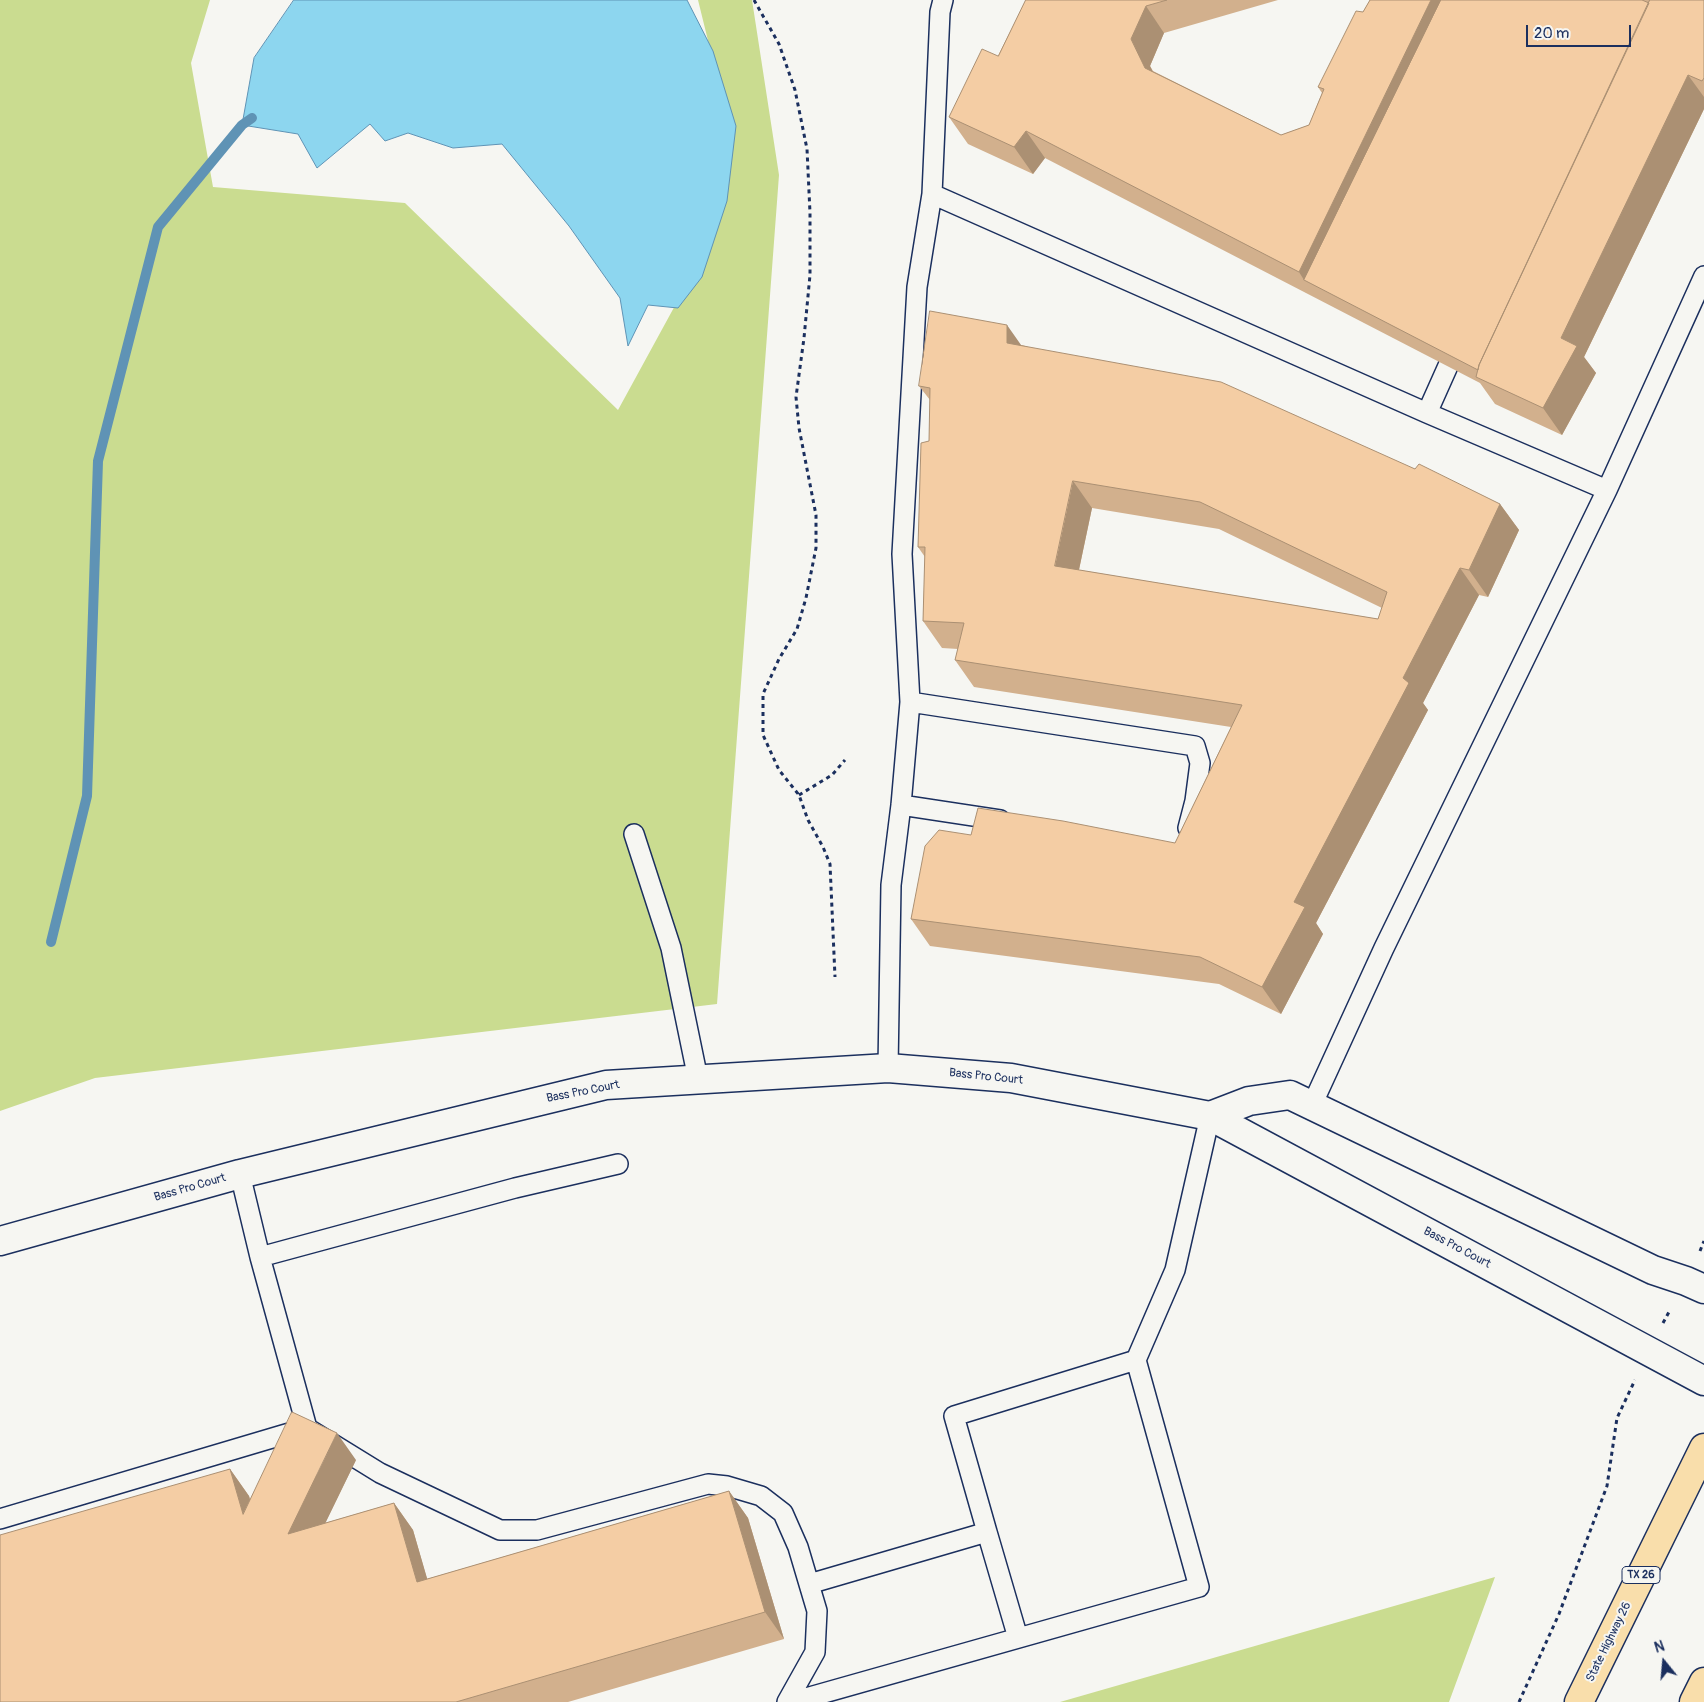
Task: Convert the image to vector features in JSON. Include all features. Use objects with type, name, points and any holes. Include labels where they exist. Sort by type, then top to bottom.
[{"type":"main road","name":"State Highway 26","points":[[1579,1702],[1704,1448]]},
{"type":"main road","points":[[1694,1702],[1704,1682]]},
{"type":"street","name":"Bass Pro Court","points":[[0,1241],[240,1174],[606,1085],[888,1068],[1011,1078],[1210,1116],[1704,1381]]},
{"type":"street","points":[[1210,1116],[1249,1101],[1290,1095],[1653,1270],[1695,1285]]},
{"type":"lane","points":[[888,1068],[891,885],[901,805],[910,702],[902,554],[917,287],[932,194],[940,12],[943,0]]},
{"type":"lane","points":[[932,194],[1427,413],[1607,490]]},
{"type":"lane","points":[[1312,1105],[1388,939],[1607,490],[1704,276]]},
{"type":"lane","points":[[1427,413],[1448,366]]},
{"type":"lane","points":[[910,702],[1194,746],[1200,763],[1195,801],[1184,842]]},
{"type":"lane","points":[[901,805],[1015,822]]},
{"type":"lane","points":[[634,834],[671,948],[698,1079]]},
{"type":"lane","points":[[792,1702],[1199,1587],[1136,1360],[1175,1270],[1210,1116]]},
{"type":"lane","points":[[260,1257],[515,1188],[618,1164]]},
{"type":"lane","points":[[240,1174],[260,1257],[307,1428],[380,1473],[500,1530],[537,1530],[708,1484],[727,1486],[761,1496],[783,1513],[798,1547],[817,1611],[815,1652],[787,1702]]},
{"type":"lane","points":[[1018,1638],[954,1416],[1136,1360]]},
{"type":"lane","points":[[0,1519],[307,1428]]},
{"type":"lane","points":[[809,1584],[988,1532]]},
{"type":"path","points":[[754,0],[779,44],[795,90],[806,149],[810,204],[810,275],[796,398],[799,428],[816,515],[816,548],[806,598],[797,629],[763,694],[764,735],[779,770],[799,795],[808,820],[830,864],[835,977]]},
{"type":"path","points":[[799,795],[832,775],[845,760]]},
{"type":"path","points":[[1520,1702],[1559,1614],[1607,1486],[1617,1418],[1648,1351],[1695,1285],[1704,1242]]},
{"type":"green space","points":[[0,0],[210,0],[191,63],[213,187],[405,203],[618,410],[707,247],[719,85],[698,0],[752,0],[779,175],[717,1004],[95,1078],[0,1111]]},
{"type":"green space","points":[[1495,1577],[1449,1702],[1060,1702]]},
{"type":"water","points":[[294,0],[687,0],[713,51],[736,126],[727,201],[702,277],[678,308],[648,305],[628,346],[620,298],[569,226],[502,144],[453,148],[408,133],[385,141],[370,124],[317,168],[298,134],[242,125],[254,58]]},
{"type":"building","points":[[1026,0],[1167,0],[1146,6],[1131,39],[1145,68],[1281,135],[1309,125],[1324,89],[1318,87],[1356,11],[1363,12],[1370,0],[1431,0],[1299,272],[1026,131],[1014,147],[949,117],[982,49],[998,56]]},
{"type":"building","points":[[1441,0],[1642,0],[1649,3],[1478,370],[1304,280]]},
{"type":"building","points":[[1650,0],[1704,0],[1704,78],[1702,81],[1688,75],[1561,338],[1577,346],[1543,408],[1476,377],[1479,365]]},
{"type":"building","points":[[930,311],[1007,325],[1007,343],[1221,382],[1415,469],[1419,464],[1500,504],[1469,570],[1460,568],[1403,678],[1409,683],[1294,902],[1305,907],[1262,987],[1200,957],[911,919],[925,846],[939,830],[971,835],[978,808],[1063,821],[1175,843],[1242,705],[955,660],[964,623],[923,621],[925,547],[918,547],[921,443],[929,441],[930,388],[919,386]],"holes":[[[1073,481],[1200,502],[1387,592],[1378,619],[1055,566]]]},
{"type":"building","points":[[292,1412],[337,1433],[288,1534],[394,1503],[417,1582],[729,1491],[765,1612],[456,1702],[0,1702],[0,1535],[230,1469],[243,1514]]},
{"type":"waterway","points":[[51,942],[87,796],[98,461],[158,227],[242,125],[252,118]]}]
